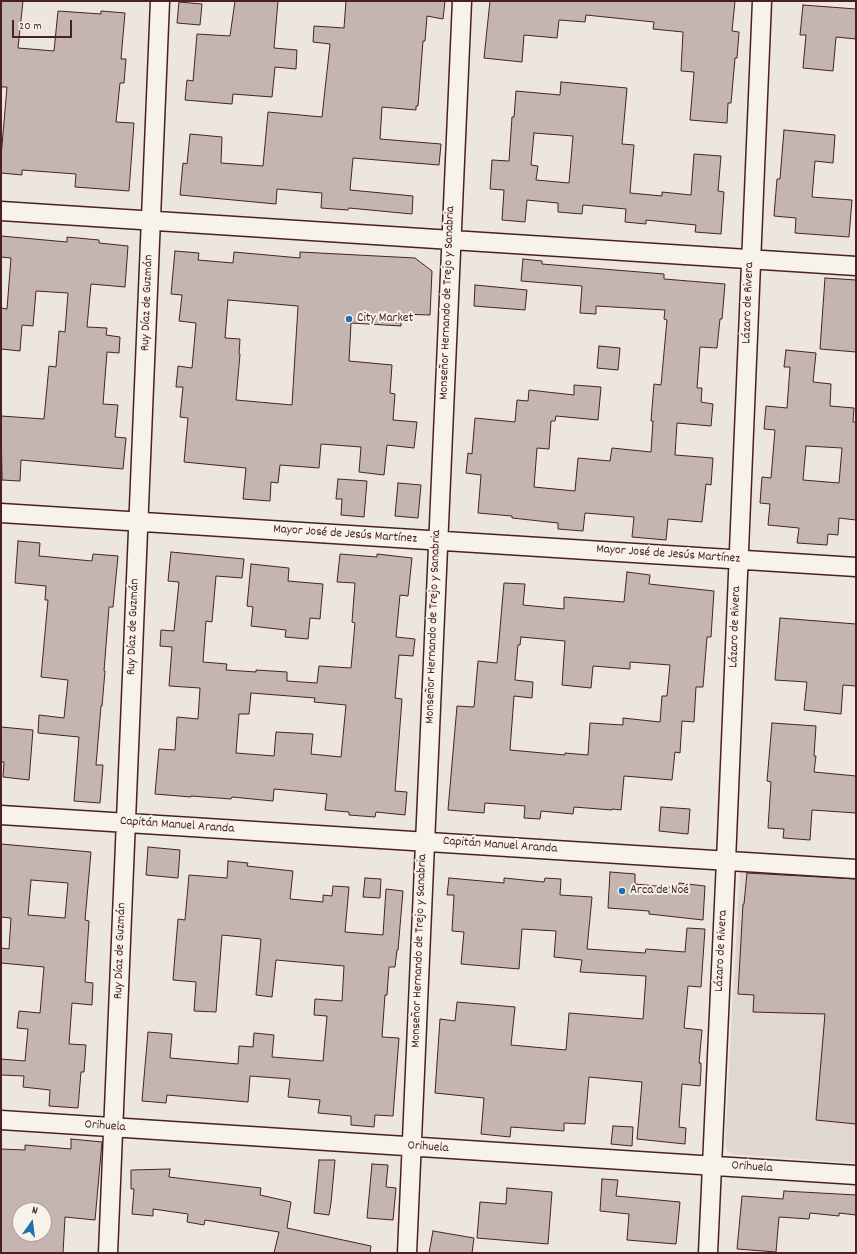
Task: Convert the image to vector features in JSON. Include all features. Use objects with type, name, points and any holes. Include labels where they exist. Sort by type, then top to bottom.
[{"type":"street","name":"Ruy Díaz de Guzmán","points":[[108,1253],[160,1]]},
{"type":"street","name":"Monseñor Hernando de Trejo y Sanabria","points":[[407,1253],[462,1]]},
{"type":"street","name":"Lázaro de Rivera","points":[[708,1253],[762,1]]},
{"type":"street","points":[[1,210],[856,266]]},
{"type":"street","name":"Mayor José de Jesús Martínez","points":[[1,513],[856,567]]},
{"type":"street","name":"Capitán Manuel Aranda","points":[[1,815],[856,869]]},
{"type":"street","name":"Orihuela","points":[[1,1120],[856,1175]]},
{"type":"shaded area","points":[[740,868],[856,876],[856,1163],[733,1154],[728,1151],[725,1144]]},
{"type":"building","points":[[1,1],[23,1],[18,48],[54,51],[58,11],[101,14],[101,11],[125,13],[121,59],[126,59],[124,83],[120,83],[116,122],[134,123],[129,191],[75,187],[76,174],[22,170],[22,175],[1,173],[7,87],[1,87]]},
{"type":"building","points":[[235,1],[278,1],[274,48],[297,50],[296,69],[275,67],[272,97],[233,94],[232,104],[185,100],[187,80],[193,81],[197,34],[230,36]]},
{"type":"building","points":[[346,1],[445,1],[443,19],[427,16],[425,41],[423,41],[418,106],[416,106],[416,110],[382,107],[380,139],[441,144],[439,165],[353,158],[350,190],[413,196],[412,214],[349,208],[348,210],[321,208],[322,193],[277,189],[276,204],[180,195],[183,163],[187,164],[190,134],[222,137],[221,163],[263,166],[268,112],[322,117],[330,44],[313,42],[314,26],[344,28]]},
{"type":"building","points":[[490,1],[735,1],[732,31],[739,32],[731,103],[728,103],[727,123],[690,120],[694,72],[681,71],[683,32],[653,29],[654,22],[586,15],[585,22],[559,20],[557,38],[524,35],[522,62],[484,58]]},
{"type":"building","points":[[179,2],[202,4],[200,25],[177,23]]},
{"type":"building","points":[[803,5],[856,9],[856,39],[836,37],[833,71],[803,68],[806,35],[800,35]]},
{"type":"building","points":[[561,82],[627,88],[622,144],[634,145],[630,193],[662,196],[662,192],[691,195],[694,154],[721,156],[718,191],[724,192],[721,234],[695,232],[696,225],[646,220],[646,224],[625,222],[626,209],[583,205],[582,214],[558,212],[558,203],[527,200],[525,222],[502,220],[504,190],[490,189],[492,160],[509,161],[512,117],[514,117],[516,91],[560,95]],"holes":[[[534,133],[573,136],[569,183],[536,180],[538,166],[531,165]]]},
{"type":"building","points":[[784,130],[835,135],[833,163],[815,161],[812,197],[852,200],[849,237],[795,233],[796,218],[774,216],[777,179],[780,179]]},
{"type":"building","points":[[1,236],[67,242],[67,237],[99,240],[99,243],[128,246],[125,287],[91,284],[87,327],[107,328],[106,335],[120,337],[119,353],[107,352],[103,404],[118,405],[115,437],[126,438],[123,469],[21,460],[20,481],[2,480],[1,416],[44,419],[49,366],[56,367],[59,331],[65,332],[68,293],[36,291],[33,326],[22,325],[20,351],[1,349],[1,308],[7,309],[11,258],[1,257]]},
{"type":"building","points":[[175,251],[199,253],[198,260],[233,263],[234,252],[300,258],[300,252],[415,258],[432,271],[430,315],[401,314],[401,326],[351,323],[349,361],[392,365],[390,393],[395,394],[393,420],[417,422],[414,448],[387,445],[384,475],[359,472],[361,447],[321,444],[319,468],[280,465],[278,483],[271,482],[270,501],[243,499],[246,468],[184,462],[188,418],[180,417],[183,387],[176,387],[178,366],[192,368],[196,323],[179,321],[182,295],[171,294]],"holes":[[[228,300],[298,306],[292,405],[236,400],[240,339],[225,338]]]},
{"type":"building","points":[[523,259],[542,261],[542,264],[664,274],[664,279],[725,284],[722,319],[720,319],[717,348],[700,347],[697,388],[702,388],[701,402],[713,404],[711,426],[677,423],[675,455],[713,458],[711,485],[706,484],[702,522],[668,519],[666,540],[632,537],[634,517],[585,513],[583,531],[558,529],[558,523],[512,518],[512,516],[478,513],[481,475],[466,473],[468,453],[472,454],[475,418],[515,422],[517,400],[528,401],[529,390],[574,395],[574,385],[601,387],[598,420],[556,416],[555,421],[551,421],[549,449],[537,448],[534,487],[575,491],[578,458],[610,461],[612,448],[651,452],[653,421],[651,421],[654,384],[661,385],[667,320],[664,319],[665,310],[596,306],[596,314],[580,313],[582,286],[521,281]]},
{"type":"building","points":[[825,278],[856,280],[856,352],[820,349]]},
{"type":"building","points":[[475,285],[527,290],[525,310],[474,306]]},
{"type":"building","points":[[599,346],[620,348],[618,370],[597,368]]},
{"type":"building","points":[[786,350],[816,353],[813,382],[831,384],[830,406],[854,408],[853,422],[856,422],[856,520],[839,518],[838,535],[828,534],[827,545],[797,543],[799,528],[768,525],[770,504],[760,503],[762,477],[771,478],[775,430],[764,429],[766,406],[787,408],[790,367],[784,367]],"holes":[[[806,446],[842,448],[839,483],[803,480]]]},
{"type":"building","points":[[338,479],[367,481],[364,517],[341,515],[342,499],[336,499]]},
{"type":"building","points":[[398,483],[421,485],[418,518],[395,516]]},
{"type":"building","points":[[18,541],[40,543],[39,556],[92,561],[93,554],[118,556],[113,607],[109,607],[105,671],[96,765],[103,765],[100,803],[74,801],[79,737],[38,733],[39,715],[64,718],[68,680],[41,677],[48,600],[45,600],[46,586],[15,583]]},
{"type":"building","points":[[171,552],[244,559],[242,578],[216,576],[212,622],[206,621],[203,662],[227,664],[226,670],[287,672],[287,681],[317,683],[319,666],[351,668],[355,623],[352,622],[355,583],[337,582],[340,554],[377,557],[377,554],[412,558],[408,596],[400,595],[396,637],[415,639],[413,656],[399,655],[395,698],[402,699],[395,791],[407,792],[405,815],[376,812],[375,817],[349,815],[349,812],[325,810],[327,794],[274,789],[273,801],[232,797],[231,799],[155,794],[159,749],[175,750],[177,717],[198,719],[200,688],[169,686],[172,647],[160,646],[161,630],[174,631],[179,582],[168,581]],"holes":[[[251,693],[315,698],[314,702],[346,705],[341,757],[311,754],[313,734],[276,732],[274,756],[236,753],[239,714],[249,714]]]},
{"type":"building","points":[[251,564],[289,568],[288,581],[323,584],[320,619],[310,618],[308,639],[285,637],[286,630],[251,626],[253,607],[247,606]]},
{"type":"building","points":[[627,572],[650,575],[649,584],[714,591],[711,637],[707,637],[703,687],[696,687],[694,722],[682,721],[680,753],[675,752],[672,780],[624,776],[621,810],[574,807],[573,814],[541,811],[540,819],[524,818],[525,806],[485,803],[484,813],[448,810],[457,706],[474,707],[478,661],[497,663],[504,583],[525,584],[523,605],[564,609],[564,597],[624,602]],"holes":[[[521,637],[565,641],[562,685],[591,688],[593,666],[630,669],[630,662],[670,665],[667,696],[662,696],[660,722],[623,718],[623,725],[590,723],[588,755],[565,753],[565,755],[510,750],[514,696],[532,698],[533,682],[515,680],[518,645],[520,645]]]},
{"type":"building","points":[[780,618],[856,624],[856,686],[843,685],[841,714],[804,710],[807,682],[775,680]]},
{"type":"building","points":[[772,723],[816,726],[814,756],[816,756],[814,772],[856,776],[856,813],[812,810],[810,840],[783,838],[784,829],[768,828],[771,782],[767,781]]},
{"type":"building","points":[[1,727],[33,730],[29,780],[3,777],[4,762],[1,762]]},
{"type":"building","points":[[661,807],[690,809],[688,834],[659,831]]},
{"type":"building","points":[[1,844],[91,852],[85,920],[89,921],[85,982],[93,983],[92,1005],[72,1003],[69,1044],[86,1045],[84,1072],[81,1072],[78,1108],[49,1106],[50,1090],[23,1087],[24,1076],[1,1075],[1,1059],[25,1061],[28,1029],[17,1028],[19,1011],[40,1013],[44,967],[1,963],[1,948],[9,949],[11,918],[1,917]],"holes":[[[31,880],[68,883],[65,918],[28,915]]]},
{"type":"building","points":[[148,847],[180,850],[178,878],[146,875]]},
{"type":"building","points":[[228,861],[248,863],[247,866],[293,871],[290,899],[323,902],[323,895],[332,896],[333,886],[349,887],[345,932],[383,935],[386,889],[403,891],[398,950],[395,967],[389,967],[382,1037],[399,1038],[393,1116],[375,1115],[374,1127],[351,1125],[351,1116],[318,1113],[320,1100],[288,1097],[290,1079],[250,1076],[248,1102],[167,1095],[166,1103],[142,1101],[148,1032],[172,1034],[170,1058],[238,1064],[239,1046],[253,1047],[254,1033],[274,1035],[272,1057],[323,1061],[327,1016],[314,1015],[315,999],[342,1001],[344,966],[276,960],[272,997],[256,995],[261,939],[222,935],[216,1012],[194,1011],[196,982],[173,980],[178,919],[185,920],[189,875],[227,878]]},
{"type":"building","points":[[610,872],[635,874],[635,884],[678,888],[679,883],[705,886],[703,920],[649,914],[649,911],[608,908]]},
{"type":"building","points":[[747,873],[856,879],[856,1124],[816,1120],[825,1014],[753,1012],[754,995],[738,994],[743,904]]},
{"type":"building","points":[[365,878],[381,879],[380,898],[363,897]]},
{"type":"building","points":[[449,878],[504,883],[504,878],[544,882],[545,878],[561,879],[560,895],[592,897],[587,949],[645,953],[646,949],[685,952],[687,928],[705,929],[701,987],[688,986],[684,1028],[702,1030],[699,1063],[701,1063],[700,1086],[682,1084],[679,1127],[686,1128],[685,1144],[637,1139],[642,1082],[589,1077],[585,1124],[564,1123],[564,1131],[511,1127],[510,1137],[481,1134],[484,1098],[435,1093],[440,1019],[455,1021],[457,1002],[515,1007],[511,1045],[566,1050],[569,1013],[643,1019],[646,976],[580,972],[582,960],[554,957],[556,931],[522,929],[519,969],[461,964],[464,932],[452,931],[454,895],[447,895]]},
{"type":"building","points":[[613,1126],[633,1127],[632,1146],[611,1144]]},
{"type":"building","points":[[71,1139],[102,1142],[95,1220],[65,1217],[63,1253],[1,1253],[1,1149],[25,1150],[25,1145],[71,1149]]},
{"type":"building","points":[[319,1160],[335,1160],[329,1215],[314,1213]]},
{"type":"building","points":[[372,1164],[388,1165],[386,1187],[396,1188],[393,1220],[367,1218]]},
{"type":"building","points":[[170,1169],[169,1177],[261,1188],[260,1195],[291,1202],[287,1228],[371,1246],[370,1253],[274,1253],[279,1232],[205,1220],[204,1225],[187,1222],[188,1214],[153,1209],[153,1216],[132,1214],[134,1189],[131,1189],[131,1170]]},
{"type":"building","points":[[602,1179],[618,1180],[616,1196],[680,1202],[676,1244],[627,1240],[629,1214],[600,1211]]},
{"type":"building","points":[[507,1188],[552,1192],[548,1244],[477,1238],[480,1202],[506,1204]]},
{"type":"building","points":[[784,1191],[856,1195],[856,1215],[839,1213],[839,1216],[810,1213],[809,1219],[779,1217],[776,1252],[737,1249],[742,1196],[783,1199]]},
{"type":"building","points":[[433,1231],[474,1238],[472,1253],[429,1253]]},
{"type":"place","name":"City Market","points":[[349,319]]},
{"type":"place","name":"Arca de Noé","points":[[622,891]]}]
